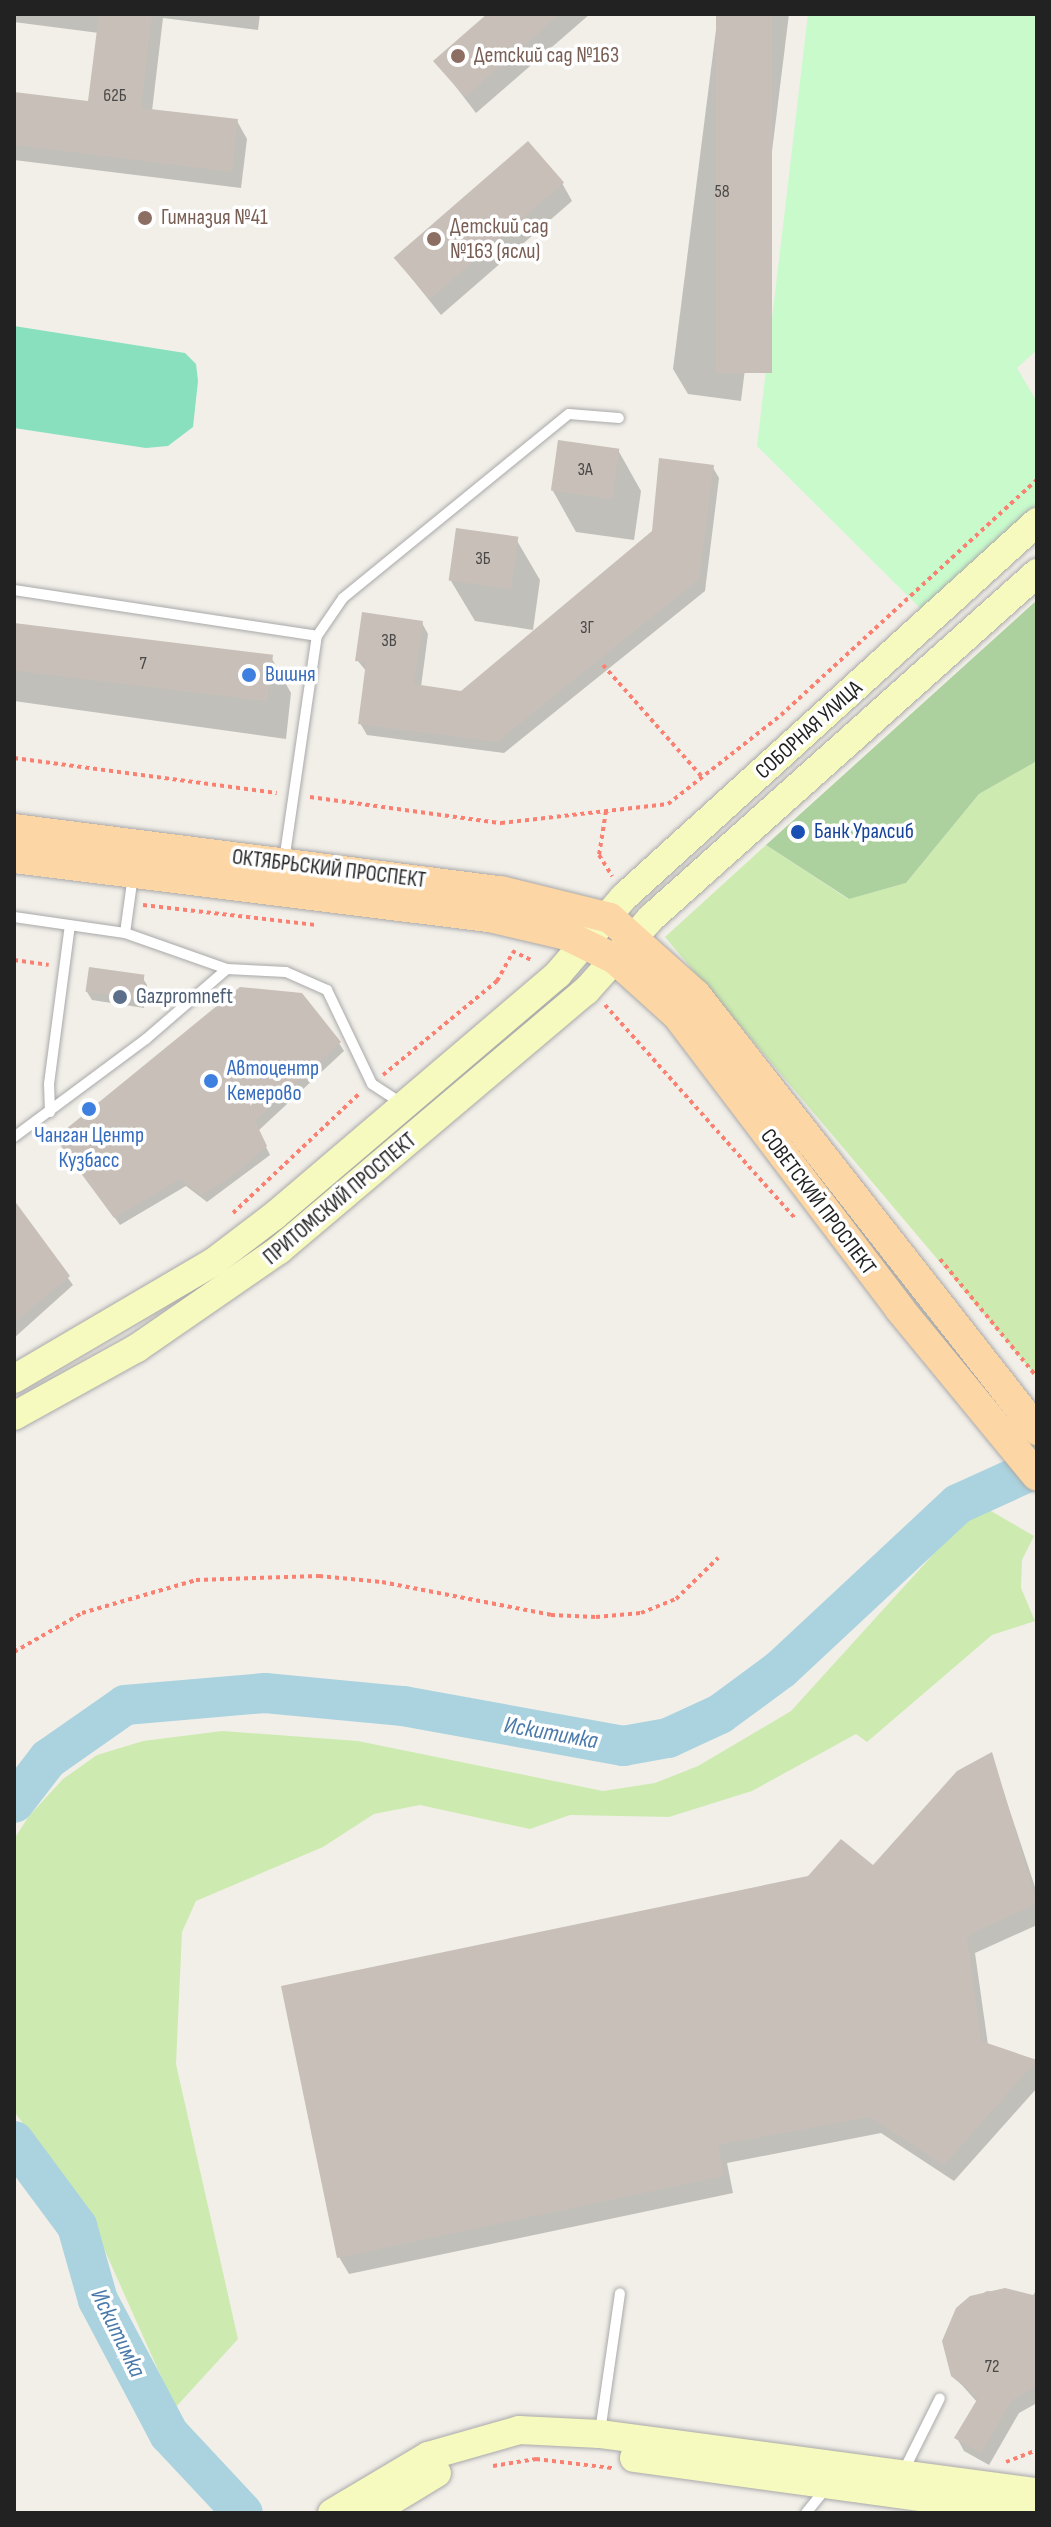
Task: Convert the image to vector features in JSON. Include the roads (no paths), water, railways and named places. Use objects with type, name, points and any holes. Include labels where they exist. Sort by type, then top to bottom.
[{"type":"main road","name":"СОБОРНАЯ УЛИЦА","points":[[625,949],[651,918],[928,646],[1037,522]]},
{"type":"main road","name":"СОБОРНАЯ УЛИЦА","points":[[587,942],[610,918],[624,897],[928,646],[1037,573]]},
{"type":"main road","name":"ОКТЯБРЬСКИЙ ПРОСПЕКТ","points":[[14,829],[545,898],[610,918],[625,949]]},
{"type":"main road","name":"ОКТЯБРЬСКИЙ ПРОСПЕКТ","points":[[14,858],[493,918],[587,942]]},
{"type":"main road","name":"СОВЕТСКИЙ ПРОСПЕКТ","points":[[587,942],[625,949],[696,995],[923,1289],[1037,1430]]},
{"type":"main road","name":"ПРИТОМСКИЙ ПРОСПЕКТ","points":[[14,1379],[215,1261],[558,974],[587,942]]},
{"type":"main road","name":"СОВЕТСКИЙ ПРОСПЕКТ","points":[[625,949],[899,1308],[1037,1476]]},
{"type":"main road","name":"ПРИТОМСКИЙ ПРОСПЕКТ","points":[[14,1416],[137,1348],[243,1279],[586,991],[625,949]]},
{"type":"main road","points":[[371,2513],[390,2489],[428,2456],[485,2437],[542,2430],[600,2434],[1037,2492]]},
{"type":"main road","points":[[332,2513],[464,2461],[533,2448],[1037,2513]]},
{"type":"lane","points":[[283,863],[317,636],[343,598],[569,414],[619,418]]},
{"type":"lane","points":[[14,590],[317,636]]},
{"type":"lane","points":[[125,933],[133,873]]},
{"type":"lane","points":[[14,917],[125,933],[227,969],[286,972],[327,990],[372,1084],[404,1105]]},
{"type":"lane","points":[[50,1112],[49,1084],[70,925]]},
{"type":"lane","points":[[14,1137],[50,1112],[227,969]]},
{"type":"lane","points":[[600,2434],[620,2293]]},
{"type":"lane","points":[[901,2476],[940,2398]]},
{"type":"lane","points":[[806,2513],[827,2486]]},
{"type":"waterway","name":"Искитимка","points":[[14,1803],[48,1759],[125,1705],[265,1693],[403,1706],[623,1746],[668,1738],[720,1714],[781,1669],[958,1504],[1037,1468]]},
{"type":"waterway","name":"Искитимка","points":[[14,2141],[77,2226],[98,2300],[169,2434],[243,2513]]},
{"type":"place","name":"Детский сад №163","points":[[458,56]]},
{"type":"place","name":"Гимназия №41","points":[[145,218]]},
{"type":"place","name":"Детский сад №163 (ясли)","points":[[434,239]]},
{"type":"place","name":"Вишня","points":[[249,675]]},
{"type":"place","name":"Банк Уралсиб","points":[[798,832]]},
{"type":"place","name":"Gazpromneft","points":[[120,997]]},
{"type":"place","name":"Автоцентр Кемерово","points":[[211,1081]]},
{"type":"place","name":"Чанган Центр Кузбасс","points":[[89,1109]]}]
